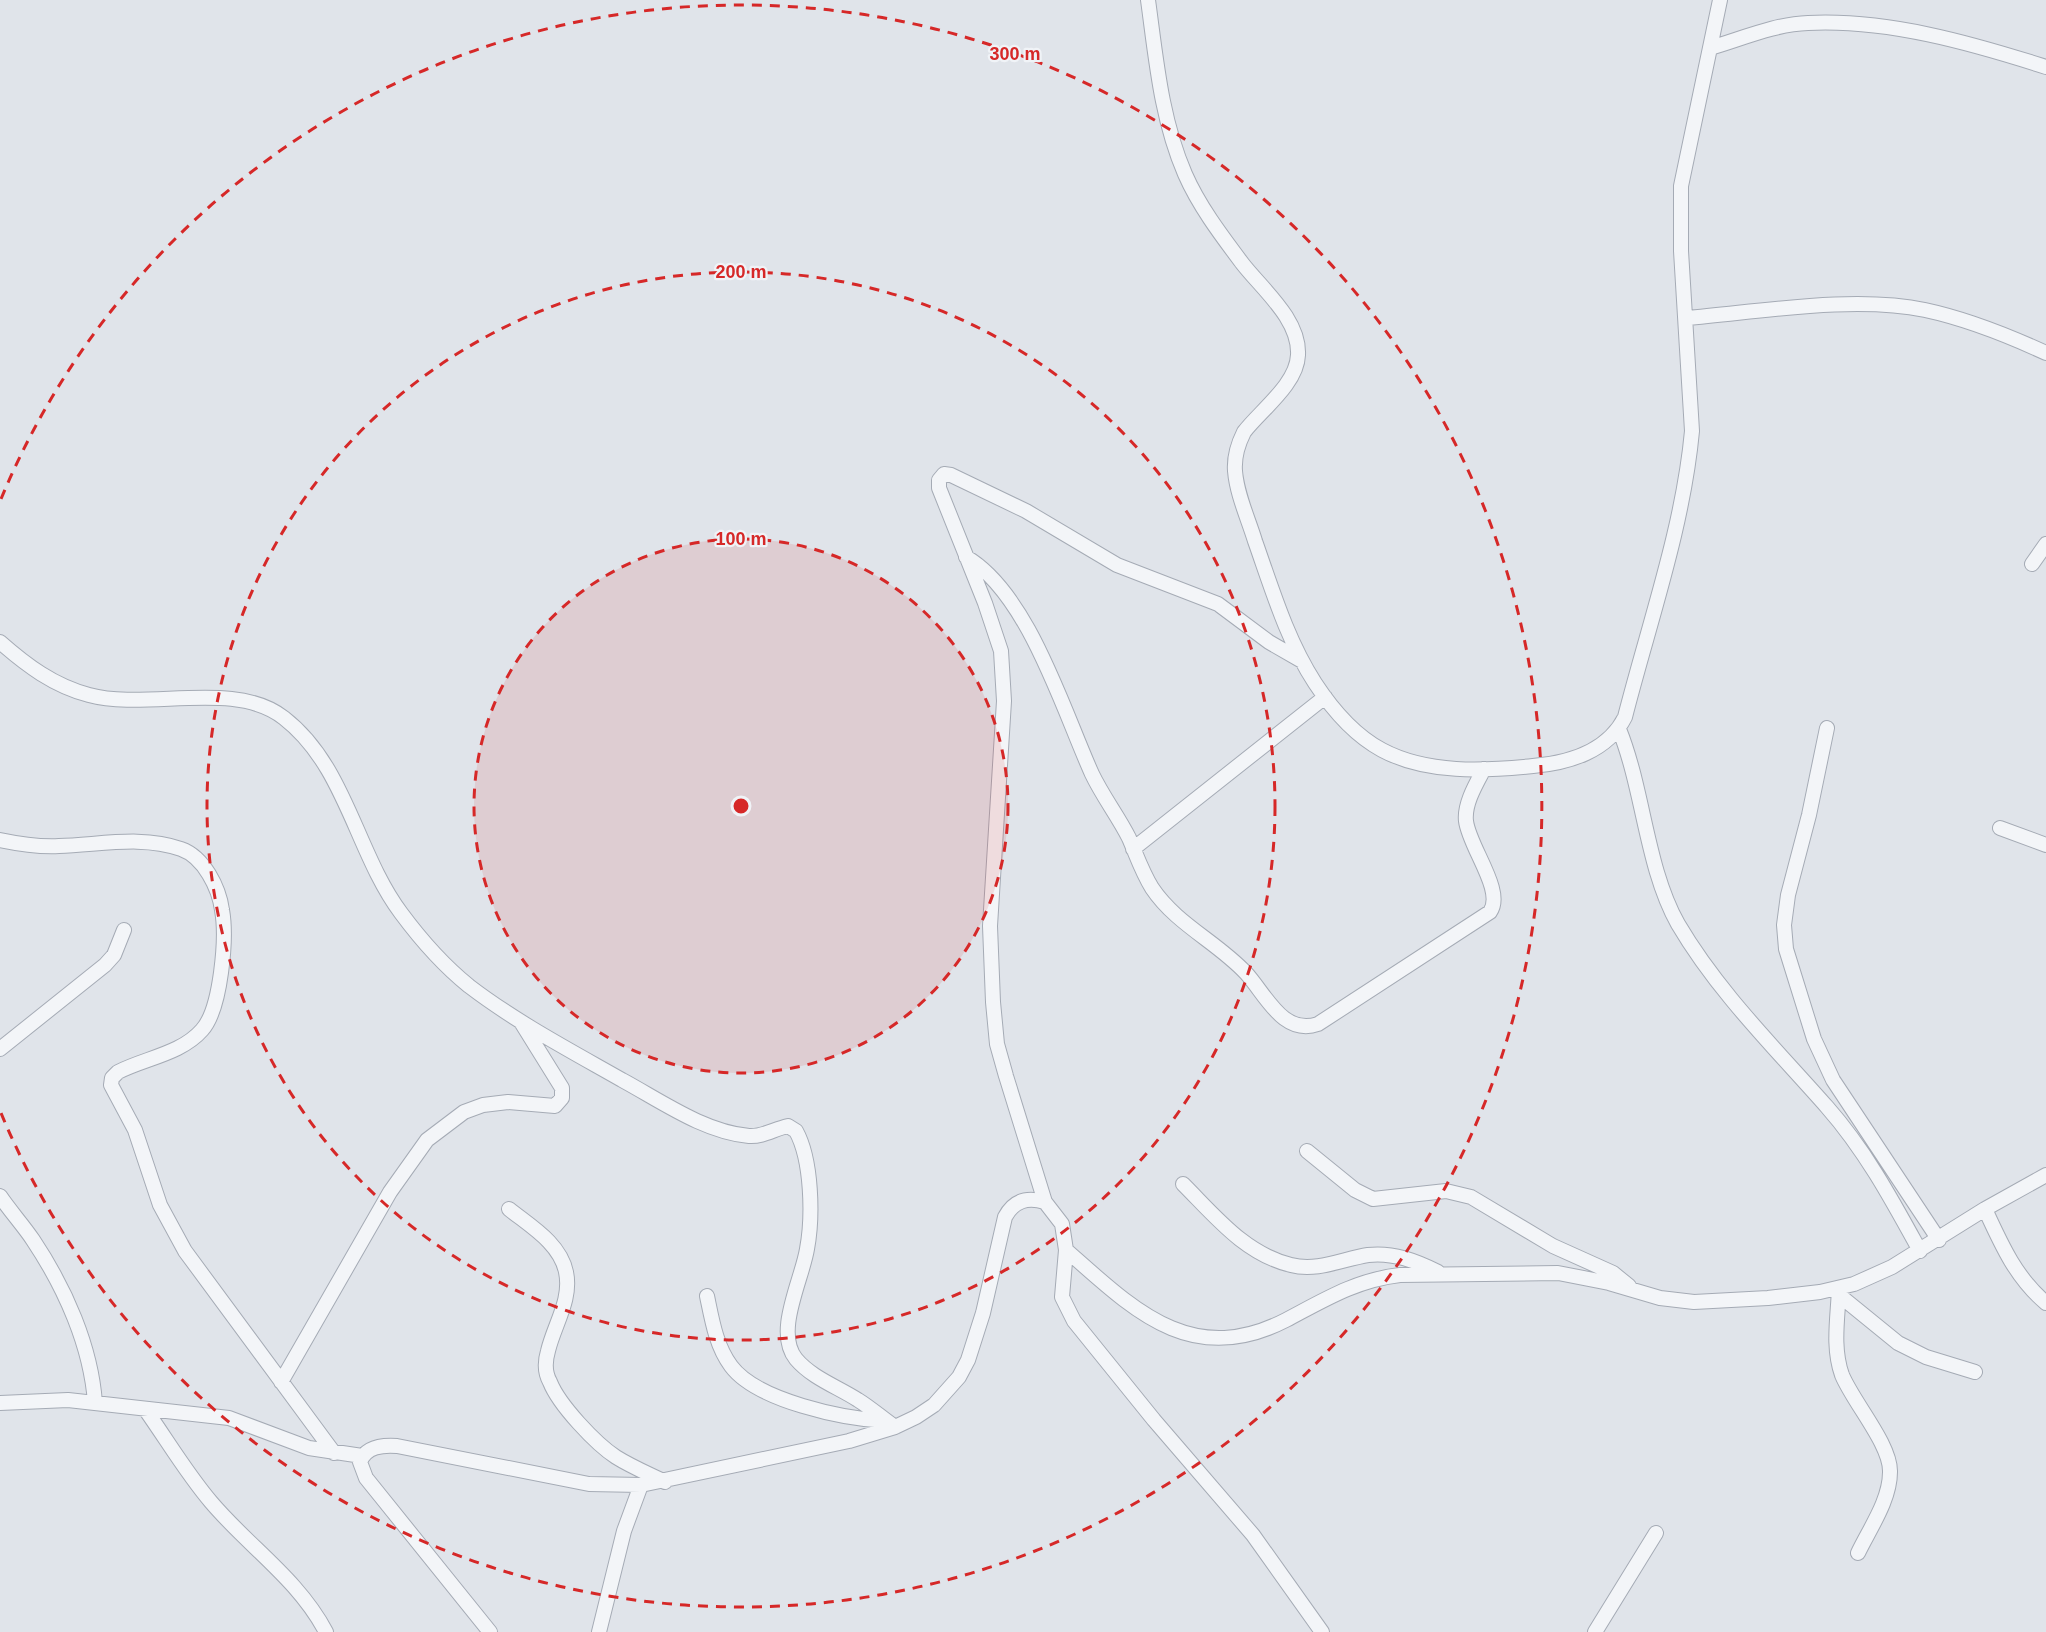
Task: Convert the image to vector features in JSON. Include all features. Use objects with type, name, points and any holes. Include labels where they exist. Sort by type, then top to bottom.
[{"type":"street","points":[[1148,0],[1165,111],[1185,174],[1215,226],[1284,315],[1295,338],[1298,352],[1297,366],[1291,377],[1244,432],[1239,442],[1235,469],[1241,500],[1284,620],[1303,661],[1325,697],[1349,726],[1383,750],[1426,765],[1484,769],[1543,765],[1579,756],[1601,746],[1619,729],[1625,717],[1676,532],[1689,460],[1692,431],[1681,251],[1681,186],[1720,0]]},
{"type":"street","points":[[1710,48],[1784,27],[1806,23],[1842,24],[1895,30],[1971,45],[2046,67]]},
{"type":"street","points":[[1686,318],[1820,307],[1923,309],[1967,321],[2046,353]]},
{"type":"street","points":[[1303,661],[1269,642],[1218,604],[1117,565],[1017,506],[951,475],[944,474],[939,480],[939,488],[995,632],[1003,675],[1004,701],[990,926],[997,1044],[1045,1202],[1062,1224],[1066,1250],[1062,1297],[1074,1321],[1154,1420],[1252,1535],[1323,1632]]},
{"type":"street","points":[[2032,564],[2046,544]]},
{"type":"street","points":[[966,557],[991,576],[1030,633],[1057,689],[1091,772],[1134,849],[1147,879],[1168,906],[1240,966],[1287,1021],[1298,1026],[1311,1026],[1485,917],[1494,907],[1495,896],[1466,820],[1470,801],[1484,769]]},
{"type":"street","points":[[0,642],[55,682],[91,696],[117,700],[238,700],[282,716],[300,732],[331,776],[373,868],[401,914],[446,966],[470,986],[599,1066],[698,1121],[732,1133],[752,1136],[788,1126],[796,1131],[806,1164],[811,1212],[807,1249],[787,1327],[790,1350],[805,1367],[861,1401],[890,1424]]},
{"type":"street","points":[[1134,849],[1325,697]]},
{"type":"street","points":[[1827,728],[1809,815],[1788,895],[1784,925],[1786,949],[1814,1039],[1833,1080],[1939,1240]]},
{"type":"street","points":[[1619,729],[1638,782],[1654,854],[1677,921],[1714,978],[1851,1137],[1878,1175],[1920,1251]]},
{"type":"street","points":[[2000,828],[2046,845]]},
{"type":"street","points":[[0,840],[22,845],[57,846],[162,843],[184,850],[202,865],[216,887],[223,912],[218,991],[210,1019],[192,1039],[179,1047],[118,1072],[112,1078],[111,1085],[135,1131],[155,1192],[176,1237],[334,1453]]},
{"type":"street","points":[[0,1049],[105,965],[114,955],[124,930]]},
{"type":"street","points":[[281,1382],[390,1192],[427,1140],[464,1112],[483,1105],[508,1102],[551,1107],[560,1103],[562,1088],[519,1018]]},
{"type":"street","points":[[1307,1151],[1355,1190],[1373,1199],[1446,1191],[1471,1197],[1553,1246],[1613,1273],[1635,1291]]},
{"type":"street","points":[[1066,1250],[1134,1309],[1156,1323],[1208,1338],[1228,1339],[1267,1330],[1345,1288],[1361,1282],[1400,1275],[1558,1273],[1609,1283],[1660,1298],[1722,1301],[1768,1298],[1839,1292],[1873,1277],[2046,1175]]},
{"type":"street","points":[[1183,1184],[1233,1235],[1265,1255],[1292,1266],[1317,1266],[1376,1254],[1408,1259],[1440,1274]]},
{"type":"street","points":[[0,1196],[42,1254],[70,1312],[90,1361],[95,1403]]},
{"type":"street","points":[[0,1403],[45,1399],[229,1418],[309,1448],[334,1453],[362,1456],[378,1446],[398,1446],[589,1484],[641,1485],[665,1482],[849,1441],[890,1424],[916,1417],[934,1404],[959,1377],[976,1337],[1002,1225],[1009,1209],[1015,1204],[1030,1199],[1045,1202]]},
{"type":"street","points":[[509,1209],[556,1250],[566,1271],[567,1284],[563,1311],[547,1357],[547,1374],[554,1391],[604,1448],[629,1464],[665,1482]]},
{"type":"street","points":[[1985,1209],[2006,1255],[2020,1277],[2046,1303]]},
{"type":"street","points":[[1839,1292],[1898,1343],[1926,1357],[1975,1372]]},
{"type":"street","points":[[1839,1292],[1836,1340],[1840,1368],[1847,1386],[1886,1452],[1890,1472],[1886,1494],[1858,1553]]},
{"type":"street","points":[[707,1296],[720,1346],[740,1376],[765,1391],[813,1409],[847,1418],[890,1424]]},
{"type":"street","points":[[145,1409],[211,1502],[281,1570],[303,1596],[326,1632]]},
{"type":"street","points":[[362,1456],[361,1467],[366,1478],[490,1632]]},
{"type":"street","points":[[599,1632],[624,1531],[641,1485]]},
{"type":"street","points":[[1595,1632],[1656,1533]]}]
